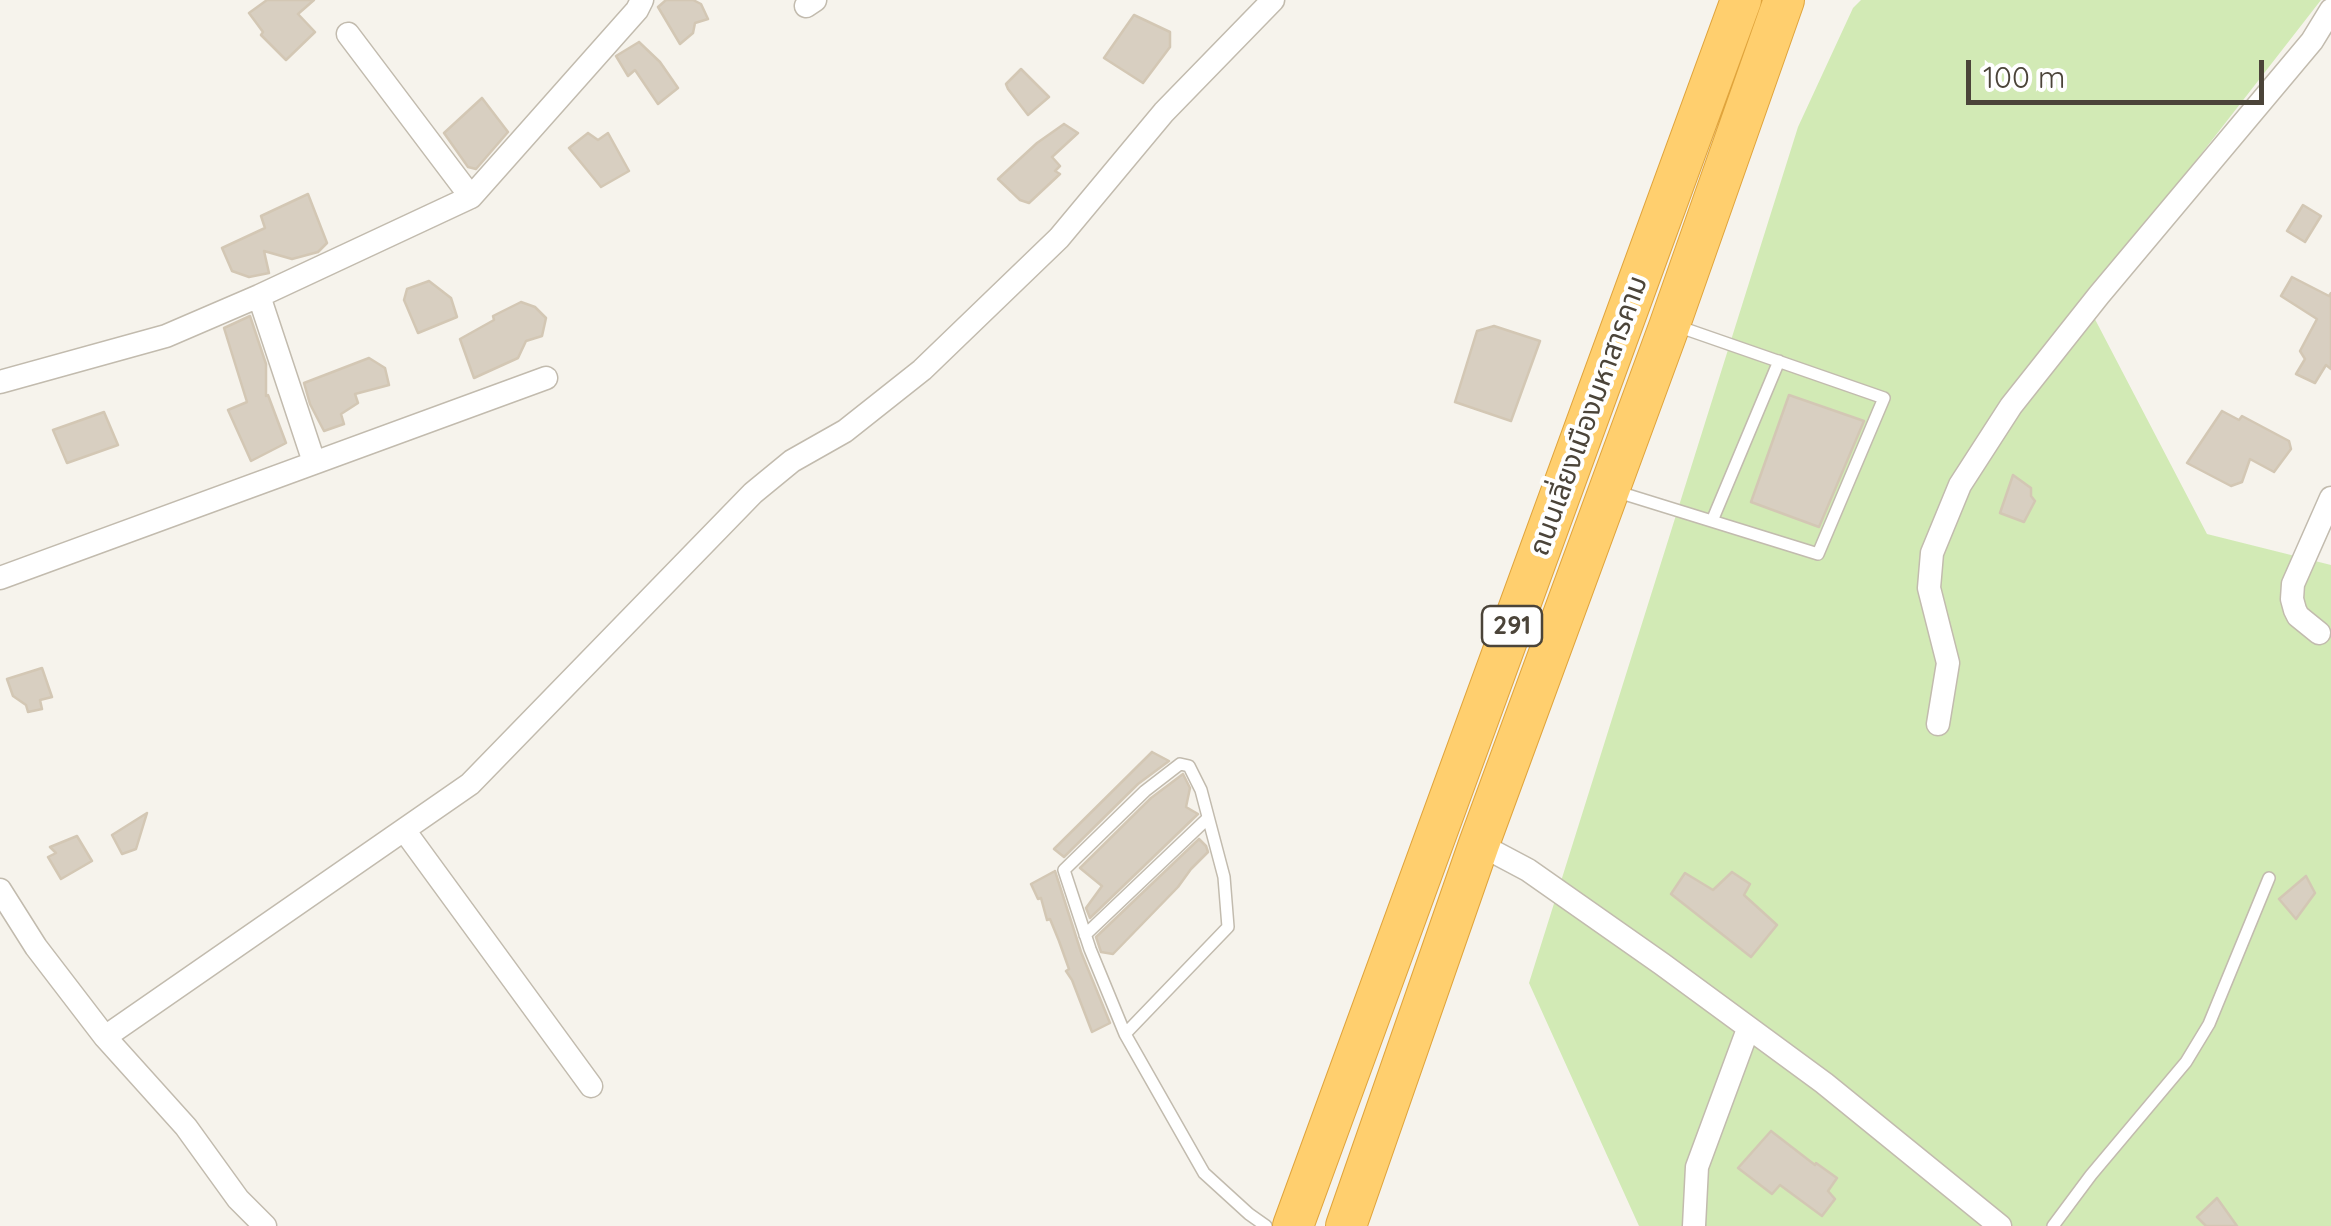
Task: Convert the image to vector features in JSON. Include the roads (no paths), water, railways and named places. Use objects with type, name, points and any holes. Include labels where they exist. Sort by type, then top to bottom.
[{"type":"highway","name":"ถนนเลี่ยงเมืองมหาสารคาม","points":[[1346,1226],[1479,844],[1778,17],[1795,0]]},
{"type":"highway","name":"ถนนเลี่ยงเมืองมหาสารคาม","points":[[1294,1226],[1735,9]]},
{"type":"street","points":[[0,382],[166,336],[470,197],[642,0]]},
{"type":"street","points":[[105,1037],[470,784],[753,493],[792,462],[846,431],[922,370],[1059,238],[1164,112],[1273,0]]},
{"type":"street","points":[[1938,724],[1948,664],[1928,588],[1932,553],[1960,485],[2011,406],[2312,40],[2331,10]]},
{"type":"street","points":[[348,34],[470,197]]},
{"type":"street","points":[[260,296],[314,462]]},
{"type":"street","points":[[0,578],[546,378]]},
{"type":"street","points":[[2319,634],[2298,616],[2292,600],[2293,584],[2331,498]]},
{"type":"street","points":[[404,830],[591,1086]]},
{"type":"street","points":[[1479,844],[1543,880],[1662,964],[1824,1083],[2000,1226]]},
{"type":"street","points":[[0,890],[36,947],[105,1037],[186,1127],[238,1199],[265,1226]]},
{"type":"street","points":[[1694,1226],[1697,1166],[1748,1029]]},
{"type":"lane","points":[[1609,489],[1818,554],[1884,398],[1670,324]]},
{"type":"lane","points":[[1712,521],[1778,362]]},
{"type":"lane","points":[[1125,1034],[1228,927],[1224,877],[1201,790],[1188,766],[1180,764],[1145,791],[1064,870],[1125,1034],[1204,1173],[1266,1226]]},
{"type":"lane","points":[[1085,935],[1208,818]]},
{"type":"lane","points":[[2053,1226],[2186,1062],[2210,1024],[2270,878]]}]
